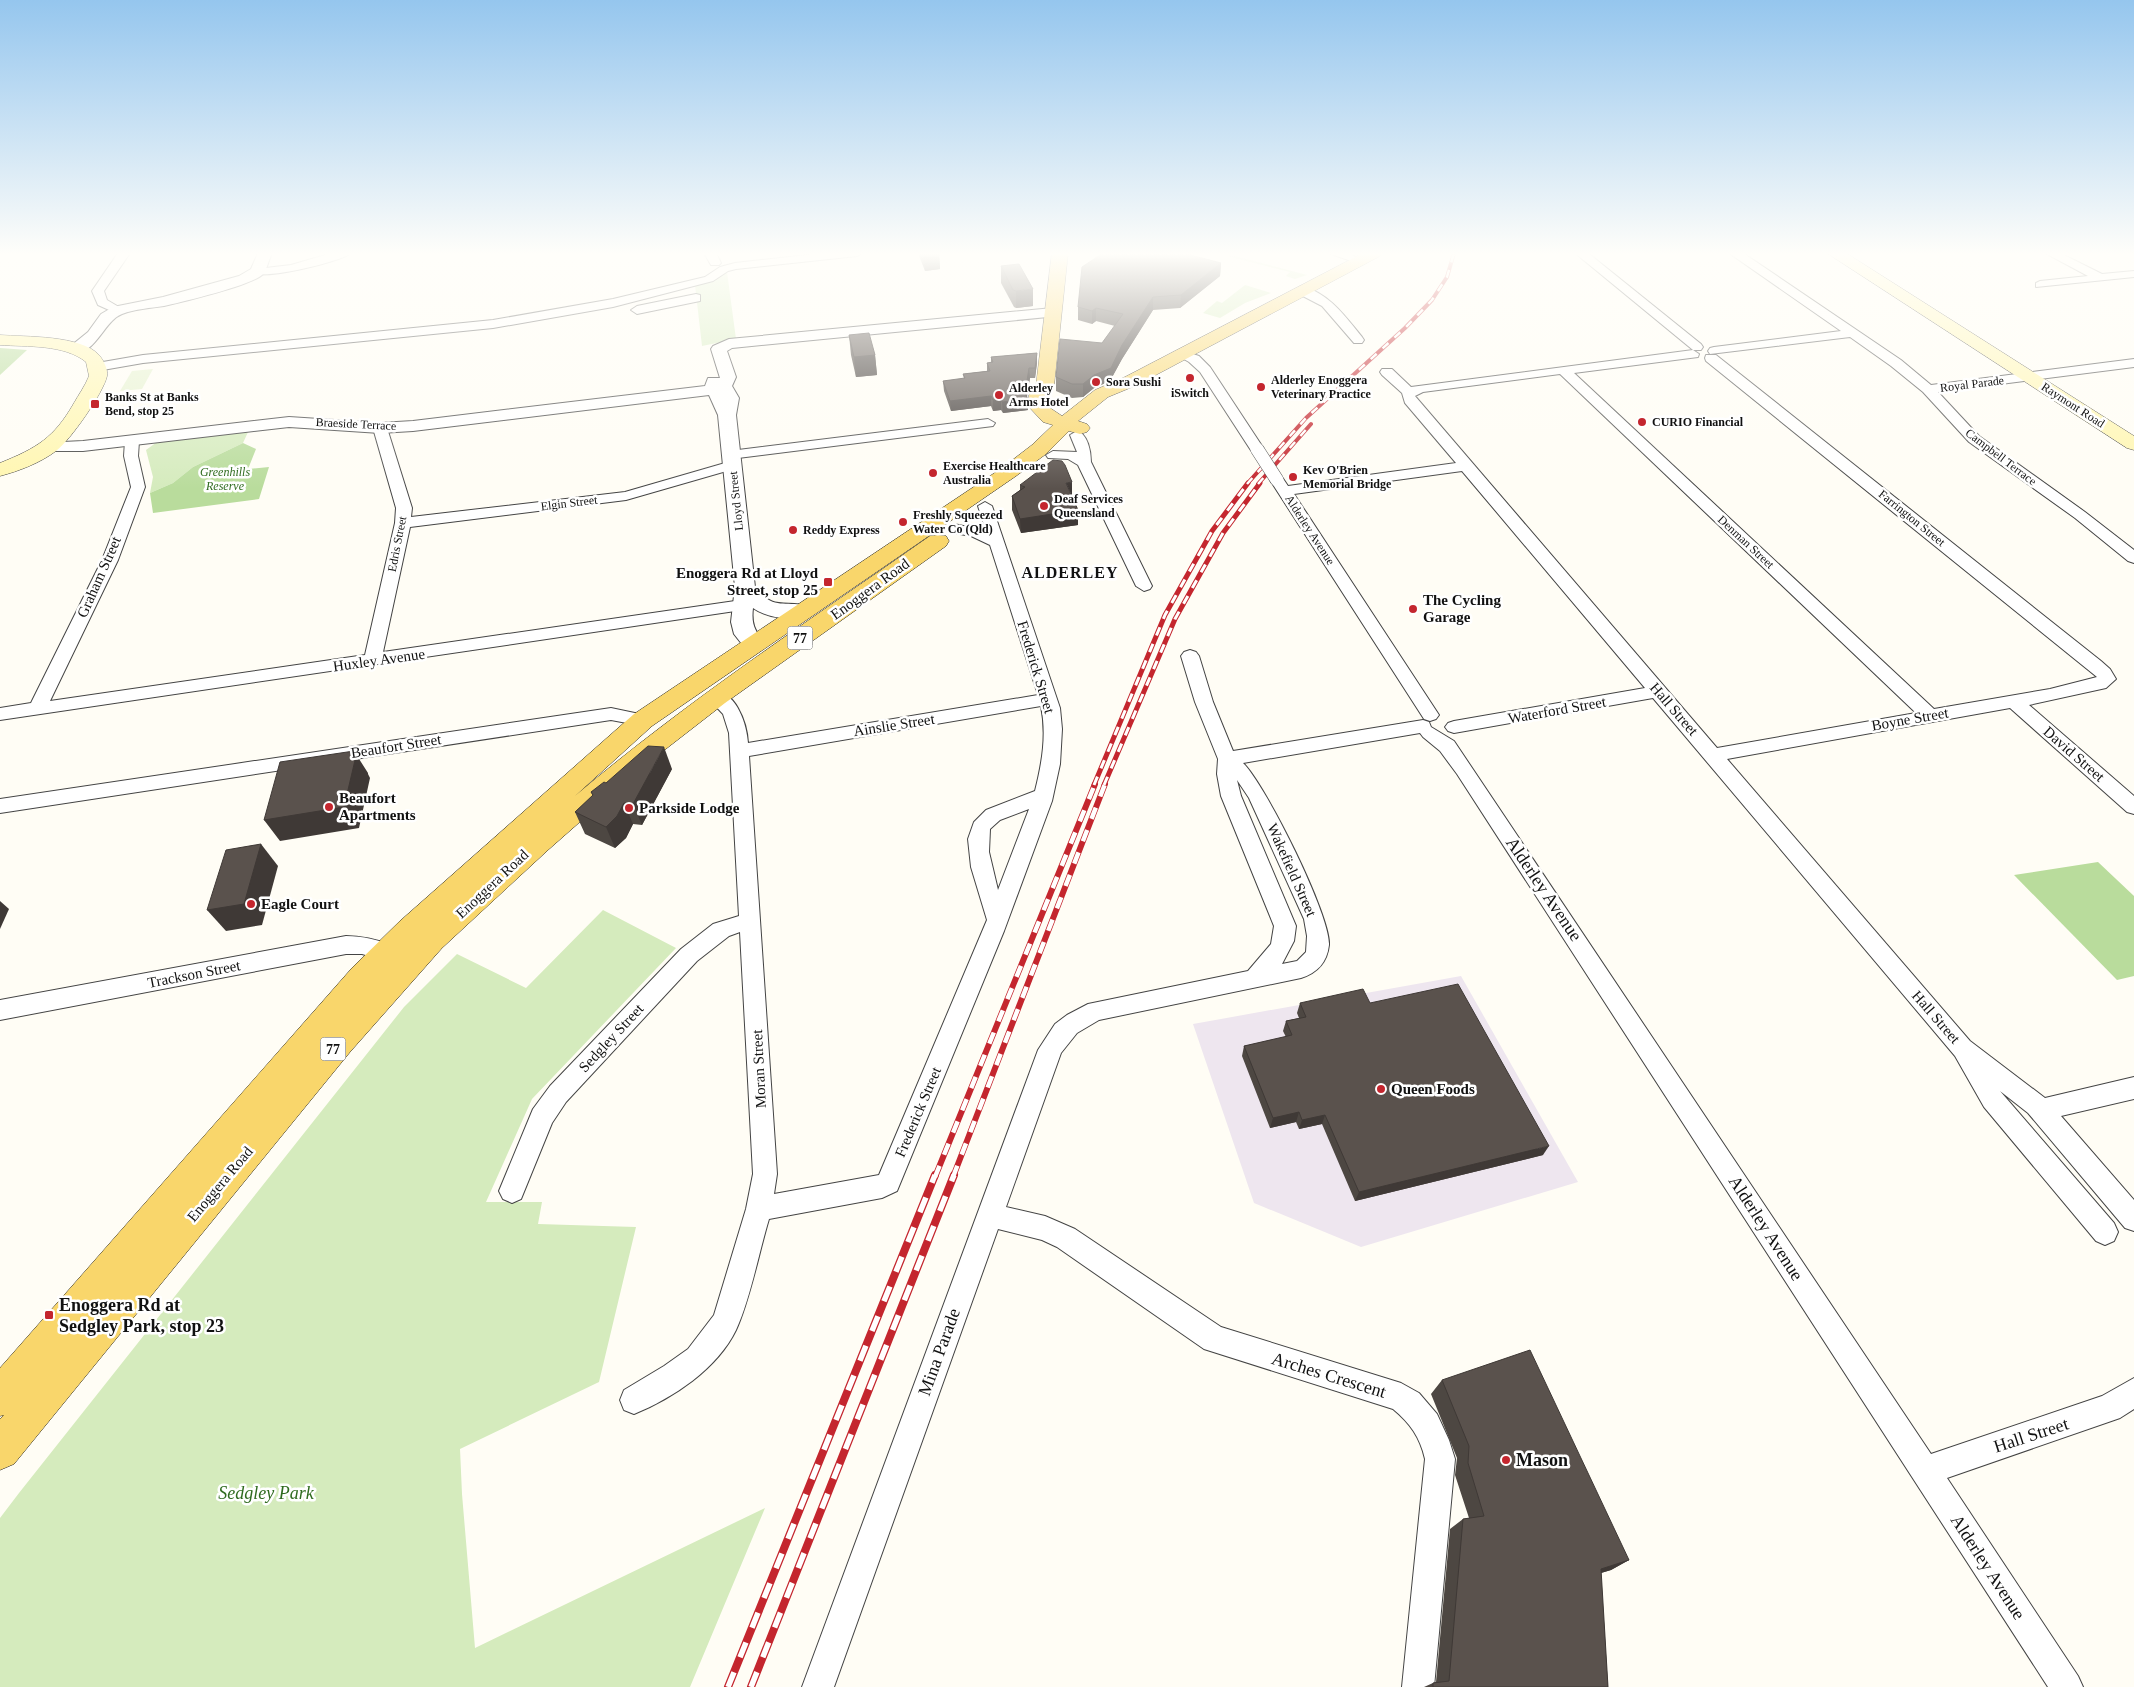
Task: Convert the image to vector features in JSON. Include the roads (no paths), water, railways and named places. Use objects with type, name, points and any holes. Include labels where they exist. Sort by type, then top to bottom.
[{"type":"main road","points":[[1051,332],[1045,386],[1063,423]]},
{"type":"main road","points":[[1027,457],[1063,423],[1131,381],[1223,332]]},
{"type":"main road","name":"Raymont Road","points":[[1957,332],[2134,444]]},
{"type":"main road","points":[[0,340],[75,349],[87,354],[96,365],[96,383],[83,404],[52,442],[0,470]]},
{"type":"main road","points":[[1045,386],[1038,395],[1038,408],[1063,423]]},
{"type":"main road","name":"Enoggera Road","points":[[0,1397],[304,1043],[387,952],[438,903],[643,720],[789,646],[839,612],[1054,455],[1063,423]]},
{"type":"main road","name":"Enoggera Road","points":[[0,1450],[332,1049],[407,966],[538,842],[631,763],[761,638],[982,490],[1044,445],[1063,423]]},
{"type":"main road","points":[[0,464],[52,442]]},
{"type":"main road","points":[[761,638],[764,646],[789,646]]},
{"type":"street","points":[[75,349],[96,332]]},
{"type":"street","points":[[96,365],[146,356],[358,332]]},
{"type":"street","points":[[146,356],[409,332]]},
{"type":"street","points":[[720,376],[730,352],[902,332]]},
{"type":"street","points":[[1351,332],[1358,340]]},
{"type":"street","points":[[1674,332],[1695,350],[1701,358],[1852,333]]},
{"type":"street","name":"Campbell Terrace","points":[[1852,333],[1928,389],[1974,439],[2080,514],[2134,558]]},
{"type":"street","points":[[1409,392],[1421,388],[1563,370],[1695,350]]},
{"type":"street","name":"Alderley Avenue","points":[[1182,354],[1196,360],[1205,370],[1281,485],[1428,725],[1464,769],[2067,1687]]},
{"type":"street","name":"Farrington Street","points":[[1713,355],[2095,665],[2104,673],[2106,681]]},
{"type":"street","name":"Royal Parade","points":[[1928,389],[2029,378],[2134,363]]},
{"type":"street","name":"Denman Street","points":[[1563,370],[1929,715]]},
{"type":"street","name":"Hall Street","points":[[1387,372],[1409,392],[1410,400],[1962,1048],[1992,1099],[2105,1232]]},
{"type":"street","name":"Lloyd Street","points":[[720,376],[720,396],[727,415],[749,600],[743,630],[761,638]]},
{"type":"street","name":"Braeside Terrace","points":[[103,439],[132,440],[289,422],[380,428],[413,426],[720,376]]},
{"type":"street","name":"Braeside Terrace","points":[[52,442],[103,439],[299,414],[388,418],[426,416],[720,376]]},
{"type":"street","name":"Elgin Street","points":[[403,523],[626,496],[731,460],[988,423]]},
{"type":"street","points":[[1063,423],[1084,453],[1084,462],[1144,586]]},
{"type":"street","name":"Edris Street","points":[[372,662],[403,523],[404,508],[380,428]]},
{"type":"street","name":"Graham Street","points":[[37,709],[110,560],[138,487],[131,456],[132,440]]},
{"type":"street","points":[[1054,455],[1073,456],[1084,462]]},
{"type":"street","points":[[1281,485],[1466,466]]},
{"type":"street","name":"Frederick Street","points":[[759,1210],[882,1186],[888,1182],[997,919],[1044,795],[1053,740],[1052,718],[1048,699],[995,542],[994,530],[985,506]]},
{"type":"street","name":"Campbell Terrace","points":[[2080,514],[2134,544]]},
{"type":"street","points":[[954,529],[975,532],[995,542]]},
{"type":"street","points":[[749,600],[775,612],[801,611]]},
{"type":"street","name":"Huxley Avenue","points":[[0,714],[372,662],[749,600]]},
{"type":"street","name":"Wakefield Street","points":[[1070,1024],[1101,1010],[1308,966],[1316,955],[1318,931],[1312,912],[1258,796],[1247,779],[1227,759],[1204,702],[1190,656]]},
{"type":"street","name":"Boyne Street","points":[[1714,755],[2013,701],[2106,681]]},
{"type":"street","name":"Moran Street","points":[[634,1400],[693,1364],[720,1332],[726,1321],[759,1210],[765,1174],[740,751],[735,718],[728,708],[705,690]]},
{"type":"street","name":"Waterford Street","points":[[1454,728],[1659,691]]},
{"type":"street","name":"Ainslie Street","points":[[740,751],[1048,699]]},
{"type":"street","name":"David Street","points":[[2013,701],[2134,807]]},
{"type":"street","name":"Beaufort Street","points":[[0,806],[612,714],[643,720]]},
{"type":"street","points":[[1227,759],[1428,725],[1448,718],[1454,728]]},
{"type":"street","name":"Alderley Avenue","points":[[1454,728],[1464,769]]},
{"type":"street","name":"Wakefield Street","points":[[1227,759],[1226,774],[1230,796],[1285,926],[1286,934],[1281,947],[1255,978]]},
{"type":"street","points":[[997,919],[978,852],[979,829],[991,817],[1044,795]]},
{"type":"street","name":"Sedgley Street","points":[[512,1192],[542,1117],[558,1094],[694,951],[721,930],[751,920]]},
{"type":"street","name":"Trackson Street","points":[[4,1013],[346,945],[370,946],[387,952]]},
{"type":"street","name":"Mina Parade","points":[[818,1687],[1050,1050],[1060,1033],[1070,1024]]},
{"type":"street","name":"Hall Street","points":[[1962,1048],[2041,1110],[2134,1219]]},
{"type":"street","points":[[2041,1110],[2126,1092],[2134,1088]]},
{"type":"street","name":"Arches Crescent","points":[[989,1215],[1036,1225],[1066,1238],[1214,1339],[1401,1397],[1416,1408],[1434,1433],[1440,1458],[1418,1687]]},
{"type":"street","name":"Hall Street","points":[[1925,1471],[2110,1408],[2134,1392]]},
{"type":"railway","points":[[1247,484],[1306,418],[1401,332]]},
{"type":"railway","points":[[1258,484],[1311,424]]},
{"type":"railway","points":[[1094,785],[1165,615],[1212,531],[1248,483]]},
{"type":"railway","points":[[1104,785],[1175,619],[1223,533],[1260,483]]},
{"type":"railway","points":[[935,1177],[1095,784]]},
{"type":"railway","points":[[953,1177],[1105,784]]},
{"type":"railway","points":[[728,1687],[935,1175]]},
{"type":"railway","points":[[751,1687],[954,1175]]},
{"type":"place","name":"iSwitch","points":[[1190,378]]},
{"type":"place","name":"Sora Sushi","points":[[1096,382]]},
{"type":"place","name":"Alderley Enoggera Veterinary Practice","points":[[1261,387]]},
{"type":"place","name":"Alderley Arms Hotel","points":[[999,395]]},
{"type":"place","name":"Banks St at Banks Bend, stop 25","points":[[95,404]]},
{"type":"place","name":"CURIO Financial","points":[[1642,422]]},
{"type":"place","name":"Exercise Healthcare Australia","points":[[933,473]]},
{"type":"place","name":"Kev O'Brien Memorial Bridge","points":[[1293,477]]},
{"type":"place","name":"Deaf Services Queensland","points":[[1044,506]]},
{"type":"place","name":"Freshly Squeezed Water Co (Qld)","points":[[903,522]]},
{"type":"place","name":"Reddy Express","points":[[793,530]]},
{"type":"place","name":"Enoggera Rd at Lloyd Street, stop 25","points":[[828,582]]},
{"type":"place","name":"The Cycling Garage","points":[[1413,609]]},
{"type":"place","name":"Beaufort Apartments","points":[[329,807]]},
{"type":"place","name":"Parkside Lodge","points":[[629,808]]},
{"type":"place","name":"Eagle Court","points":[[251,904]]},
{"type":"place","name":"Queen Foods","points":[[1381,1089]]},
{"type":"place","name":"Enoggera Rd at Sedgley Park, stop 23","points":[[49,1315]]},
{"type":"place","name":"Mason","points":[[1506,1460]]},
{"type":"district","name":"ALDERLEY","points":[[1070,572]]},
{"type":"park label","name":"Greenhills Reserve","points":[[225,479]]},
{"type":"park label","name":"Sedgley Park","points":[[266,1493]]}]
